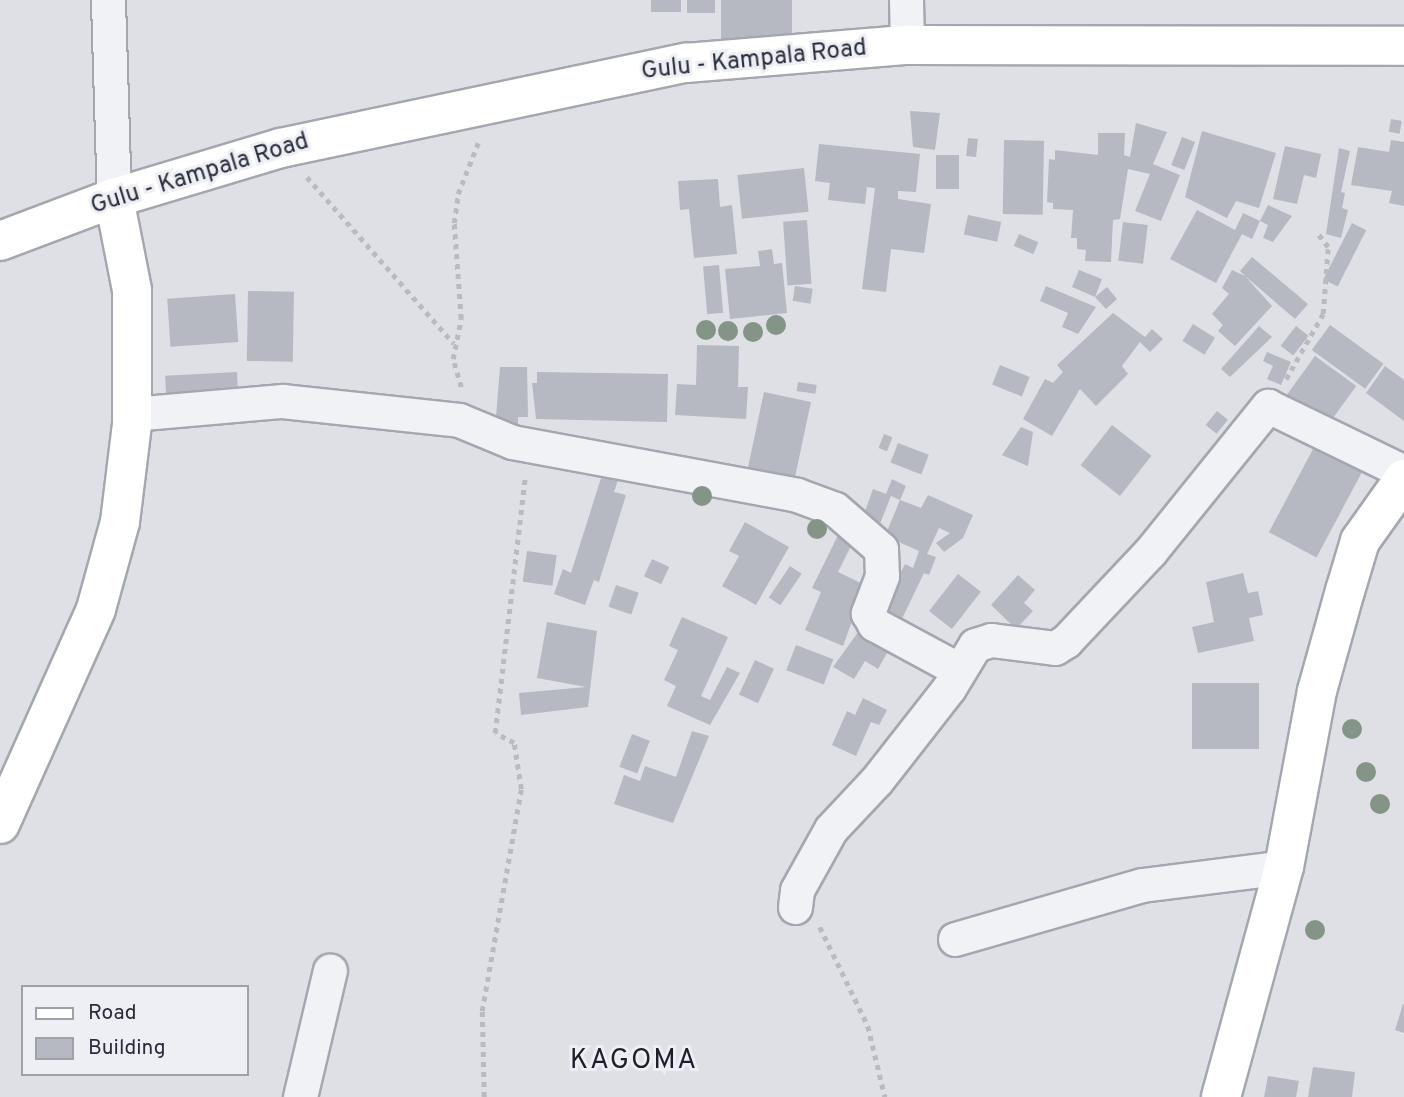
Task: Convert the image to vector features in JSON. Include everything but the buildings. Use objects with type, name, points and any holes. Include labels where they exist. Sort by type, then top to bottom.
[{"type":"main road","name":"Gulu - Kampala Road","points":[[0,241],[114,198],[281,148],[492,100],[686,63],[907,45],[1404,46]]},
{"type":"main road","points":[[0,824],[96,609],[120,522],[132,414],[132,290],[114,198]]},
{"type":"main road","points":[[1221,1097],[1284,867],[1317,691],[1356,553],[1404,479]]},
{"type":"street","points":[[108,0],[114,198]]},
{"type":"street","points":[[906,0],[907,45]]},
{"type":"street","points":[[132,414],[282,401],[459,420],[512,442],[747,482],[835,509],[881,549],[881,576],[868,613],[874,624],[959,670]]},
{"type":"street","points":[[794,907],[797,890],[831,829],[877,780],[975,645],[991,640],[1055,648],[1066,641],[1150,552],[1268,406],[1404,472]]},
{"type":"street","points":[[955,939],[1142,885],[1284,867]]},
{"type":"street","points":[[300,1097],[330,970]]},
{"type":"path","points":[[459,420],[461,385],[454,345],[461,319],[454,223],[458,194],[492,100]]},
{"type":"path","points":[[281,148],[454,345]]},
{"type":"path","points":[[1268,406],[1310,343],[1323,314],[1328,247],[1317,233]]},
{"type":"path","points":[[484,1097],[482,1011],[521,789],[514,743],[495,733],[526,467]]},
{"type":"path","points":[[794,907],[827,932],[868,1026],[886,1097]]},
{"type":"district","name":"KAGOMA","points":[[634,1061]]}]
